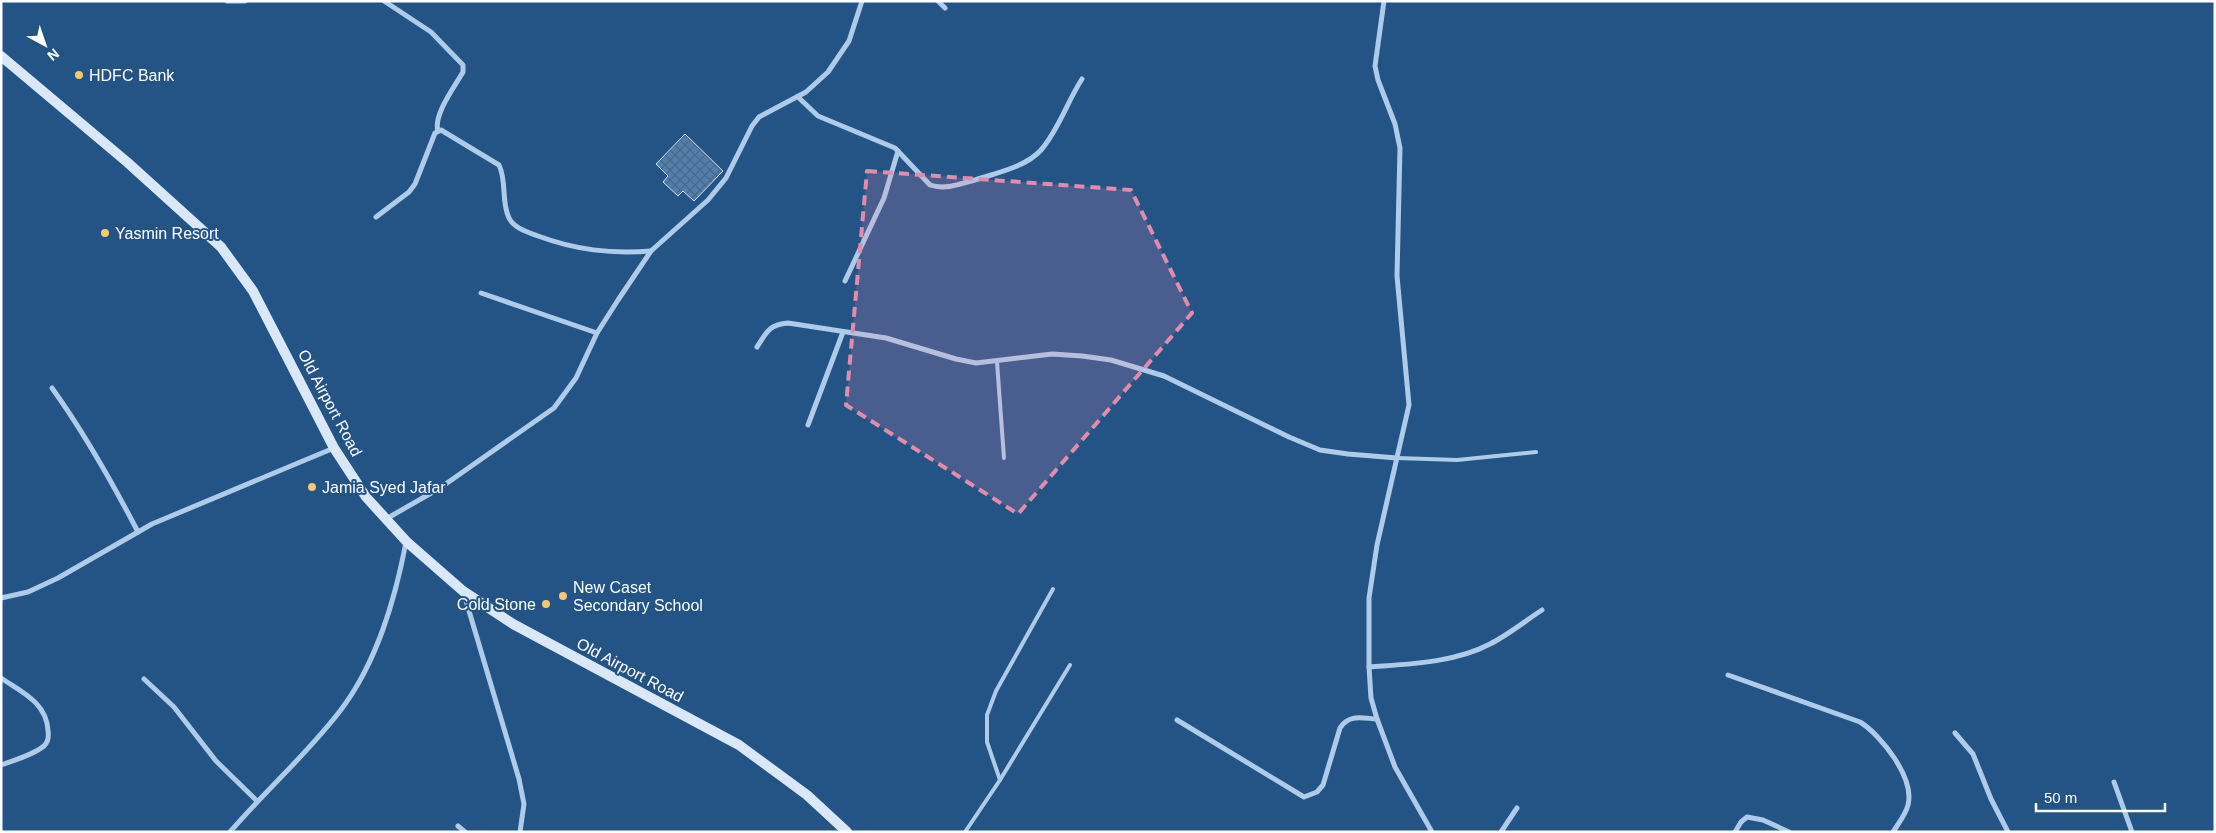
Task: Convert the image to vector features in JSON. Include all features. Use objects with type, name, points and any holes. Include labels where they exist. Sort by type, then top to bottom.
[{"type":"main road","name":"Old Airport Road","points":[[1,56],[127,162],[221,247],[253,291],[334,448],[366,497],[406,542],[463,591],[512,624],[739,745],[807,795],[848,832]]},
{"type":"street","points":[[227,1],[245,1]]},
{"type":"street","points":[[384,1],[431,32],[463,65],[463,72],[439,116],[436,124],[438,131]]},
{"type":"street","points":[[386,519],[440,488],[554,408],[576,378],[598,333],[651,251],[708,200],[726,178],[752,126],[759,117],[798,97],[817,83],[838,59],[849,41],[862,1]]},
{"type":"street","points":[[938,1],[945,8]]},
{"type":"street","points":[[1384,1],[1375,66],[1378,80],[1395,124],[1400,148],[1397,276],[1409,405],[1377,545],[1369,598],[1369,667],[1371,698],[1395,768],[1432,832]]},
{"type":"street","points":[[798,97],[818,116],[895,148],[930,185],[938,188],[953,186],[1003,171],[1040,151],[1052,134],[1070,97],[1082,80]]},
{"type":"street","points":[[376,217],[409,192],[415,184],[435,133],[438,131]]},
{"type":"street","points":[[438,131],[447,132],[499,165],[502,172],[508,217],[514,224],[525,231],[572,248],[630,252],[651,251]]},
{"type":"street","points":[[845,282],[884,198],[898,151]]},
{"type":"street","points":[[481,293],[598,333]]},
{"type":"street","points":[[757,347],[770,327],[776,324],[788,323],[886,338],[976,363],[1052,354],[1111,360],[1164,376],[1320,450],[1397,458]]},
{"type":"street","points":[[808,425],[843,332]]},
{"type":"street","points":[[52,388],[78,424],[106,470],[138,532]]},
{"type":"street","points":[[1,598],[28,592],[58,578],[152,524],[334,448]]},
{"type":"street","points":[[230,832],[307,749],[340,711],[357,686],[389,613],[406,542]]},
{"type":"street","points":[[463,591],[519,779],[524,804],[520,832]]},
{"type":"street","points":[[1369,667],[1408,664],[1469,652],[1490,644],[1542,610]]},
{"type":"street","points":[[1728,675],[1860,722],[1872,730],[1880,738],[1897,763],[1909,791],[1908,806],[1893,832]]},
{"type":"street","points":[[1,678],[36,702],[48,724],[46,744],[36,751],[1,765]]},
{"type":"street","points":[[144,679],[174,707],[216,761],[257,801]]},
{"type":"street","points":[[1177,720],[1304,797],[1317,792],[1322,785],[1340,728],[1344,721],[1351,717],[1377,719]]},
{"type":"street","points":[[1955,733],[1973,754],[1991,799],[2008,832]]},
{"type":"street","points":[[2114,782],[2132,832]]},
{"type":"street","points":[[1500,832],[1516,808]]},
{"type":"street","points":[[1735,832],[1741,822],[1747,817],[1763,820],[1789,832]]},
{"type":"street","points":[[458,826],[465,832]]},
{"type":"lane","points":[[997,362],[1004,458]]},
{"type":"lane","points":[[1397,458],[1464,460],[1536,452]]},
{"type":"lane","points":[[1000,780],[987,742],[987,714],[996,691],[1054,589]]},
{"type":"lane","points":[[965,832],[1000,780],[1070,665]]},
{"type":"highlighted area","points":[[867,171],[1131,190],[1192,313],[1018,514],[846,405]]},
{"type":"building","points":[[685,134],[723,171],[694,201],[683,191],[678,196],[663,182],[668,176],[656,164]]},
{"type":"place","name":"HDFC Bank","points":[[79,75]]},
{"type":"place","name":"Yasmin Resort","points":[[105,233]]},
{"type":"place","name":"Jamia Syed Jafar","points":[[312,487]]},
{"type":"place","name":"New Caset Secondary School","points":[[563,596]]},
{"type":"place","name":"Cold Stone","points":[[546,604]]}]
